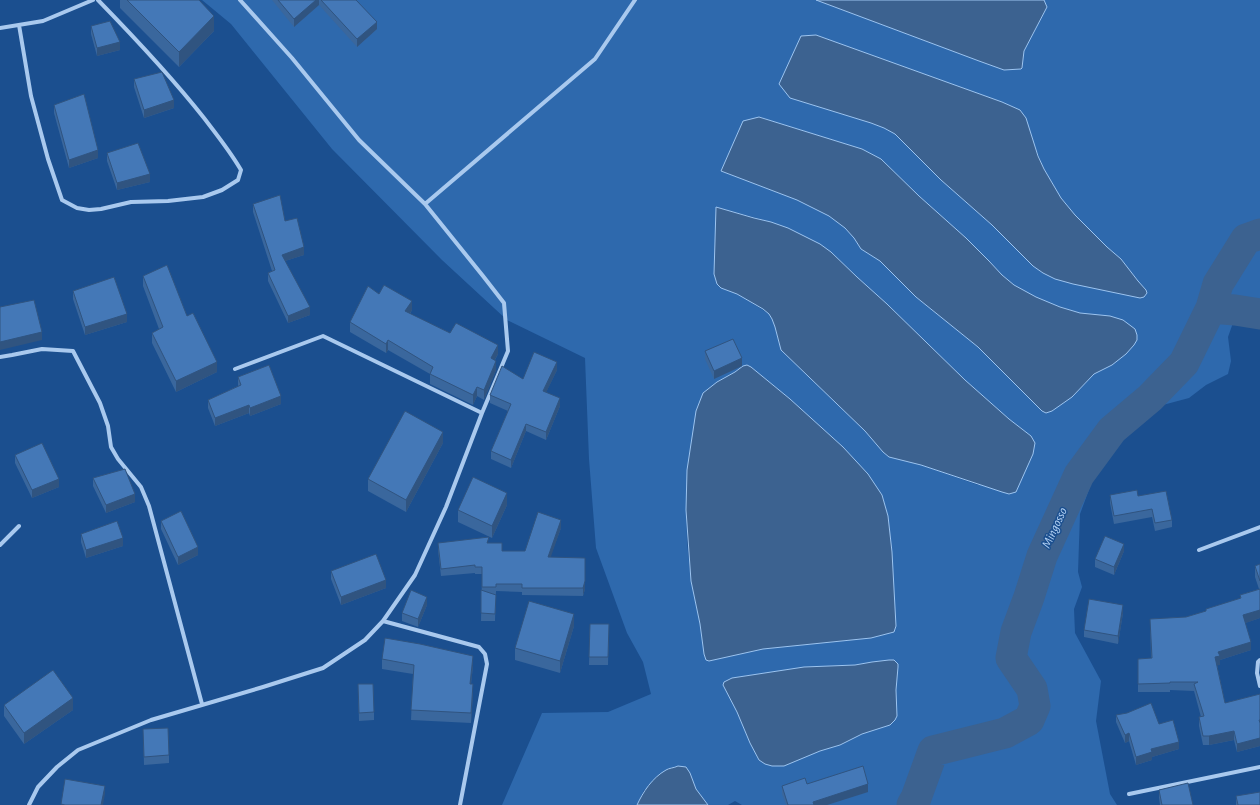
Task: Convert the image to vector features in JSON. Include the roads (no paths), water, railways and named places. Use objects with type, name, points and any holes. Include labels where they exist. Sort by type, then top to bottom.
[{"type":"street","points":[[0,28],[43,21],[93,0]]},
{"type":"street","points":[[19,25],[31,96],[48,159],[62,200],[77,208],[89,210],[101,209],[131,202],[202,197],[222,190],[238,180],[241,170],[231,152],[188,98],[98,0]]},
{"type":"street","points":[[29,805],[38,787],[57,767],[78,750],[151,720],[323,668],[365,640],[383,620],[414,575],[446,507],[482,413],[508,351],[504,303],[425,204],[359,140],[292,58],[240,0]]},
{"type":"street","points":[[425,204],[595,59],[635,0]]},
{"type":"street","points":[[235,369],[323,336],[482,413]]},
{"type":"street","points":[[0,356],[12,356],[42,349],[73,351],[100,403],[108,426],[111,447],[118,459],[141,487],[149,506],[202,704]]},
{"type":"street","points":[[0,545],[19,526]]},
{"type":"street","points":[[1199,550],[1260,527]]},
{"type":"street","points":[[383,620],[479,647],[485,654],[487,664],[460,805]]},
{"type":"street","points":[[1260,660],[1258,662],[1257,673],[1260,686]]},
{"type":"street","points":[[1129,794],[1260,767]]},
{"type":"waterway","name":"Mingosso","points":[[912,805],[933,751],[1005,733],[1029,720],[1035,706],[1032,689],[1011,658],[1016,632],[1042,556],[1079,475],[1112,430],[1150,398],[1184,363],[1211,308],[1218,284],[1246,239],[1260,234]]},
{"type":"waterway","points":[[1211,308],[1260,314]]}]
